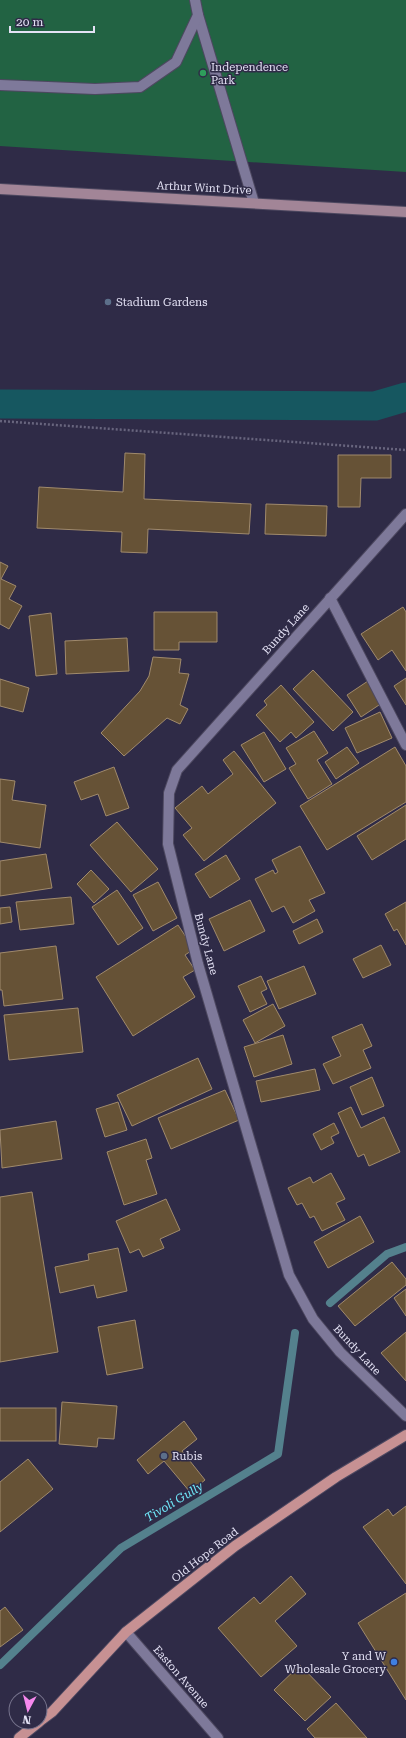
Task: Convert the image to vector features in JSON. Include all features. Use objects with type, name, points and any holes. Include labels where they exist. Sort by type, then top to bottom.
[{"type":"main road","name":"Arthur Wint Drive","points":[[0,189],[406,212]]},
{"type":"main road","name":"Old Hope Road","points":[[48,1715],[126,1632],[235,1546],[336,1477],[406,1435]]},
{"type":"main road","name":"Old Hope Road","points":[[19,1738],[30,1730]]},
{"type":"street","points":[[195,0],[198,15],[254,203]]},
{"type":"street","points":[[0,85],[95,89],[140,87],[176,62],[198,15]]},
{"type":"street","name":"Bundy Lane","points":[[406,514],[177,770],[169,793],[168,844],[198,964],[289,1275],[313,1319],[340,1352],[406,1416]]},
{"type":"street","points":[[330,598],[406,745]]},
{"type":"street","name":"Easton Avenue","points":[[126,1632],[218,1738]]},
{"type":"path","points":[[0,421],[406,450]]},
{"type":"green space","name":"Independence Park","points":[[0,0],[406,0],[406,172],[0,146]]},
{"type":"building","points":[[125,453],[145,454],[144,499],[251,504],[249,534],[148,529],[147,553],[121,552],[122,532],[37,528],[39,487],[123,492]]},
{"type":"building","points":[[338,455],[391,455],[391,478],[361,478],[360,507],[338,507]]},
{"type":"building","points":[[266,504],[327,506],[326,536],[265,534]]},
{"type":"building","points":[[0,562],[8,566],[1,579],[16,586],[9,599],[22,606],[9,629],[0,624]]},
{"type":"building","points":[[403,607],[406,612],[406,671],[392,650],[378,660],[361,634]]},
{"type":"building","points":[[154,612],[217,612],[217,642],[179,642],[179,650],[154,650]]},
{"type":"building","points":[[51,613],[57,674],[36,676],[29,616]]},
{"type":"building","points":[[127,638],[129,671],[66,674],[65,641]]},
{"type":"building","points":[[153,657],[181,659],[179,673],[189,674],[180,705],[188,709],[180,724],[167,718],[124,756],[101,733],[140,691],[149,676]]},
{"type":"building","points":[[313,670],[353,712],[333,731],[293,689]]},
{"type":"building","points":[[406,678],[406,705],[394,686]]},
{"type":"building","points":[[0,679],[29,688],[23,712],[0,706]]},
{"type":"building","points":[[368,681],[382,703],[361,717],[347,695]]},
{"type":"building","points":[[281,685],[314,722],[296,738],[291,732],[280,742],[256,715],[267,705],[264,701]]},
{"type":"building","points":[[380,712],[392,738],[357,753],[345,728]]},
{"type":"building","points":[[314,731],[328,753],[317,760],[332,784],[308,799],[289,768],[296,764],[286,748]]},
{"type":"building","points":[[264,732],[286,769],[264,782],[241,745]]},
{"type":"building","points":[[347,747],[359,763],[336,779],[325,762]]},
{"type":"building","points":[[395,747],[406,766],[406,802],[327,850],[300,806]]},
{"type":"building","points":[[234,751],[276,803],[204,861],[183,835],[192,828],[175,808],[202,786],[208,794],[233,774],[223,760]]},
{"type":"building","points":[[114,767],[129,808],[106,816],[98,794],[81,800],[74,782]]},
{"type":"building","points":[[0,779],[15,781],[12,800],[46,805],[40,848],[0,842]]},
{"type":"building","points":[[406,805],[406,839],[372,860],[357,836]]},
{"type":"building","points":[[117,822],[158,869],[131,892],[90,845]]},
{"type":"building","points":[[300,846],[325,893],[309,900],[315,911],[293,923],[284,906],[272,912],[255,879],[273,870],[275,874],[278,872],[272,860]]},
{"type":"building","points":[[46,854],[52,888],[0,896],[0,861]]},
{"type":"building","points":[[226,855],[240,879],[210,898],[195,874]]},
{"type":"building","points":[[91,870],[109,889],[94,903],[77,884]]},
{"type":"building","points":[[158,882],[177,918],[153,931],[133,895]]},
{"type":"building","points":[[117,890],[143,928],[118,945],[92,907]]},
{"type":"building","points":[[71,897],[74,924],[20,930],[16,902]]},
{"type":"building","points":[[250,900],[265,931],[224,951],[209,919]]},
{"type":"building","points":[[406,902],[406,945],[397,929],[394,931],[385,914]]},
{"type":"building","points":[[10,907],[12,922],[0,924],[0,908]]},
{"type":"building","points":[[317,919],[323,932],[299,944],[293,931]]},
{"type":"building","points":[[178,925],[194,949],[185,955],[195,970],[183,977],[195,997],[133,1036],[96,977]]},
{"type":"building","points":[[381,945],[391,965],[363,978],[353,959]]},
{"type":"building","points":[[56,946],[63,999],[4,1006],[2,990],[0,990],[0,953]]},
{"type":"building","points":[[304,966],[316,994],[279,1009],[267,981]]},
{"type":"building","points":[[261,976],[267,989],[261,992],[267,1004],[250,1012],[238,986]]},
{"type":"building","points":[[273,1004],[285,1026],[255,1043],[243,1020]]},
{"type":"building","points":[[78,1008],[83,1052],[9,1060],[4,1015]]},
{"type":"building","points":[[362,1024],[372,1046],[363,1050],[371,1068],[333,1084],[323,1064],[341,1056],[332,1037]]},
{"type":"building","points":[[283,1035],[292,1064],[254,1077],[244,1047]]},
{"type":"building","points":[[198,1058],[212,1089],[132,1126],[117,1095]]},
{"type":"building","points":[[315,1069],[320,1090],[261,1102],[256,1081]]},
{"type":"building","points":[[372,1077],[384,1106],[362,1115],[350,1087]]},
{"type":"building","points":[[225,1090],[239,1120],[171,1149],[158,1118]]},
{"type":"building","points":[[118,1102],[127,1130],[105,1137],[96,1109]]},
{"type":"building","points":[[351,1107],[361,1128],[384,1117],[400,1152],[369,1166],[364,1154],[358,1157],[338,1113]]},
{"type":"building","points":[[56,1121],[62,1159],[2,1168],[0,1130]]},
{"type":"building","points":[[334,1123],[339,1133],[331,1137],[334,1143],[321,1150],[313,1134]]},
{"type":"building","points":[[146,1139],[152,1158],[146,1160],[157,1194],[124,1205],[107,1152]]},
{"type":"building","points":[[331,1173],[345,1199],[336,1203],[345,1220],[322,1231],[314,1216],[310,1218],[302,1203],[297,1205],[288,1188],[310,1177],[313,1183]]},
{"type":"building","points":[[32,1192],[58,1352],[0,1362],[0,1197]]},
{"type":"building","points":[[166,1199],[180,1230],[160,1239],[164,1248],[143,1257],[139,1249],[130,1253],[116,1221]]},
{"type":"building","points":[[360,1216],[374,1242],[328,1268],[314,1242]]},
{"type":"building","points":[[118,1248],[127,1291],[97,1298],[94,1285],[60,1293],[55,1267],[89,1260],[88,1254]]},
{"type":"building","points":[[392,1262],[406,1279],[406,1285],[355,1326],[338,1306]]},
{"type":"building","points":[[406,1289],[406,1316],[394,1298]]},
{"type":"building","points":[[135,1320],[143,1368],[107,1375],[98,1327]]},
{"type":"building","points":[[406,1332],[406,1381],[381,1353]]},
{"type":"building","points":[[62,1402],[117,1406],[114,1439],[98,1438],[97,1447],[59,1444]]},
{"type":"building","points":[[0,1408],[56,1408],[56,1441],[0,1441]]},
{"type":"building","name":"Rubis","points":[[184,1421],[197,1439],[182,1451],[205,1480],[190,1492],[164,1461],[148,1474],[137,1460]]},
{"type":"building","points":[[28,1459],[53,1489],[0,1532],[0,1482]]},
{"type":"building","points":[[406,1506],[406,1584],[363,1527],[388,1509],[393,1516]]},
{"type":"building","points":[[291,1576],[306,1594],[275,1621],[297,1646],[261,1677],[218,1628],[254,1597],[260,1604]]},
{"type":"building","name":"Y and W Wholesale Grocery","points":[[406,1593],[406,1700],[358,1623]]},
{"type":"building","points":[[5,1607],[23,1630],[0,1647],[0,1611]]},
{"type":"building","points":[[300,1665],[331,1697],[305,1721],[274,1690]]},
{"type":"building","points":[[336,1703],[367,1738],[315,1738],[307,1729]]},
{"type":"waterway","points":[[0,404],[375,406],[406,397]]},
{"type":"waterway","name":"Tivoli Gully","points":[[330,1303],[387,1254],[406,1247]]},
{"type":"waterway","name":"Tivoli Gully","points":[[0,1665],[121,1548],[278,1454],[295,1333]]},
{"type":"place","name":"Independence Park","points":[[203,73]]},
{"type":"place","name":"Stadium Gardens","points":[[108,302]]},
{"type":"place","name":"Rubis","points":[[164,1456]]},
{"type":"place","name":"Y and W Wholesale Grocery","points":[[394,1662]]}]
